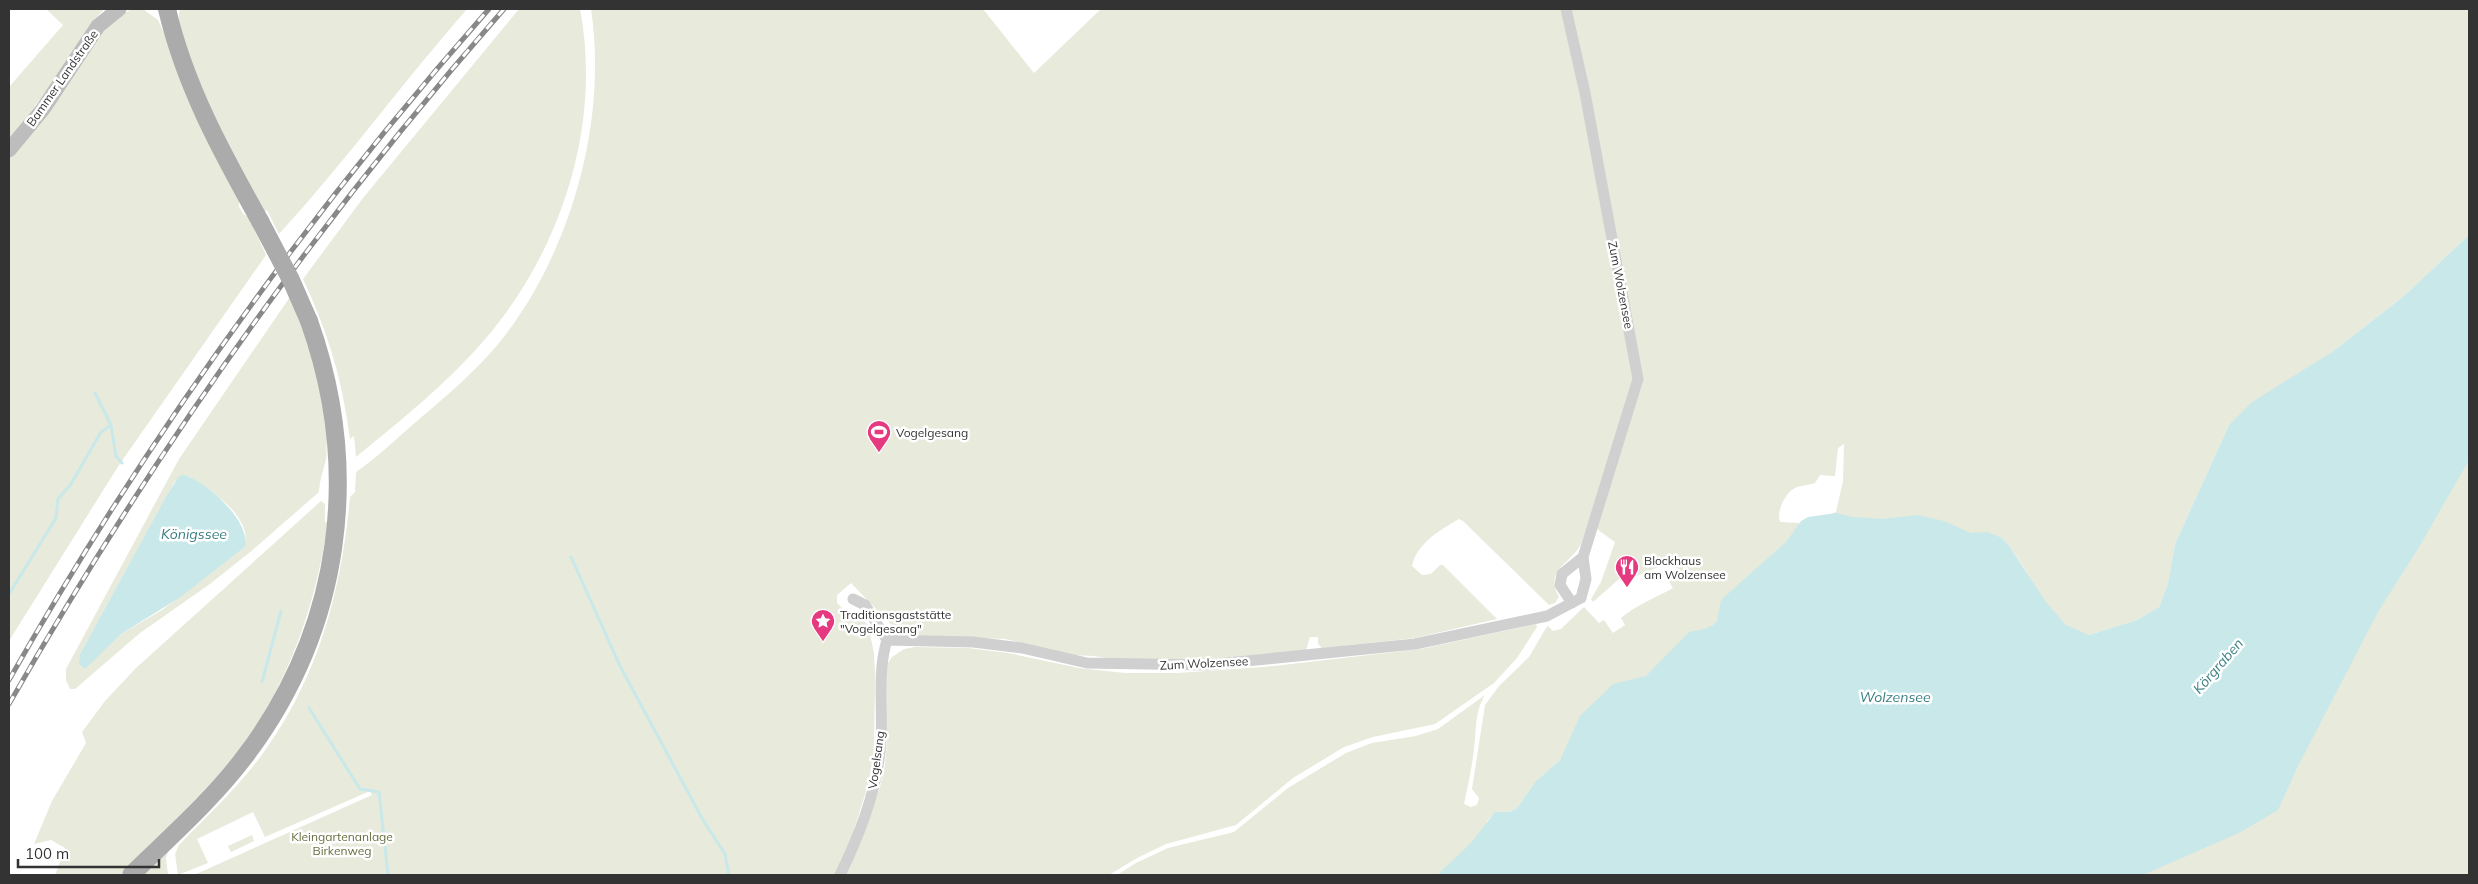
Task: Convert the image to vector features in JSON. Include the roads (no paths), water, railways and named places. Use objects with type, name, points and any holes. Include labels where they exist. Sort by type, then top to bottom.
[{"type":"main road","name":"Bammer Landstraße","points":[[9,150],[43,109],[98,26],[119,9]]},
{"type":"main road","points":[[132,875],[233,771],[281,702],[301,660],[318,614],[332,560],[337,510],[338,453],[328,385],[309,321],[291,280],[203,115],[186,71],[167,9]]},
{"type":"street","name":"Zum Wolzensee","points":[[888,640],[981,643],[1022,648],[1087,663],[1207,665],[1415,644],[1547,616],[1581,598],[1586,579],[1582,557],[1638,379],[1585,93],[1566,9]]},
{"type":"street","points":[[1572,603],[1560,585],[1562,574],[1582,557]]},
{"type":"street","points":[[853,599],[865,605],[888,640]]},
{"type":"street","name":"Vogelsang","points":[[840,875],[874,788],[881,741],[881,661],[888,640]]},
{"type":"water","name":"Wolzensee","points":[[2469,235],[2469,460],[2419,547],[2378,612],[2296,770],[2278,810],[2241,832],[2143,875],[1437,875],[1471,843],[1495,812],[1509,812],[1517,808],[1535,782],[1560,760],[1580,716],[1613,684],[1646,676],[1689,632],[1705,629],[1713,625],[1717,621],[1721,600],[1787,541],[1801,521],[1808,517],[1836,513],[1853,517],[1883,519],[1917,515],[1944,521],[1971,533],[1987,532],[2002,538],[2046,602],[2066,625],[2089,635],[2137,620],[2159,607],[2168,583],[2175,544],[2229,425],[2252,402],[2332,352],[2404,296]]},
{"type":"water","name":"Königssee","points":[[184,475],[204,486],[225,504],[241,526],[245,537],[245,547],[179,598],[121,634],[85,669],[79,664],[80,654],[167,495],[179,476]]},
{"type":"waterway","points":[[95,393],[111,425],[116,456],[122,463]]},
{"type":"waterway","points":[[9,594],[56,518],[58,499],[71,484],[101,432],[111,425]]},
{"type":"waterway","points":[[571,557],[620,666],[703,820],[725,854],[729,875]]},
{"type":"waterway","points":[[262,682],[281,611]]},
{"type":"waterway","points":[[309,708],[360,789],[379,792],[388,875]]},
{"type":"railway","points":[[9,680],[61,591],[116,503],[232,332],[356,167],[489,9]]},
{"type":"railway","points":[[9,704],[63,612],[120,521],[178,432],[239,344],[367,173],[504,9]]},
{"type":"place","name":"Vogelgesang","points":[[879,453]]},
{"type":"place","name":"Blockhaus am Wolzensee","points":[[1627,588]]},
{"type":"place","name":"Traditionsgaststätte \"Vogelgesang\"","points":[[823,642]]},
{"type":"water label","name":"Körgraben","points":[[2218,666]]},
{"type":"park label","name":"Kleingartenanlage Birkenweg","points":[[342,843]]}]
